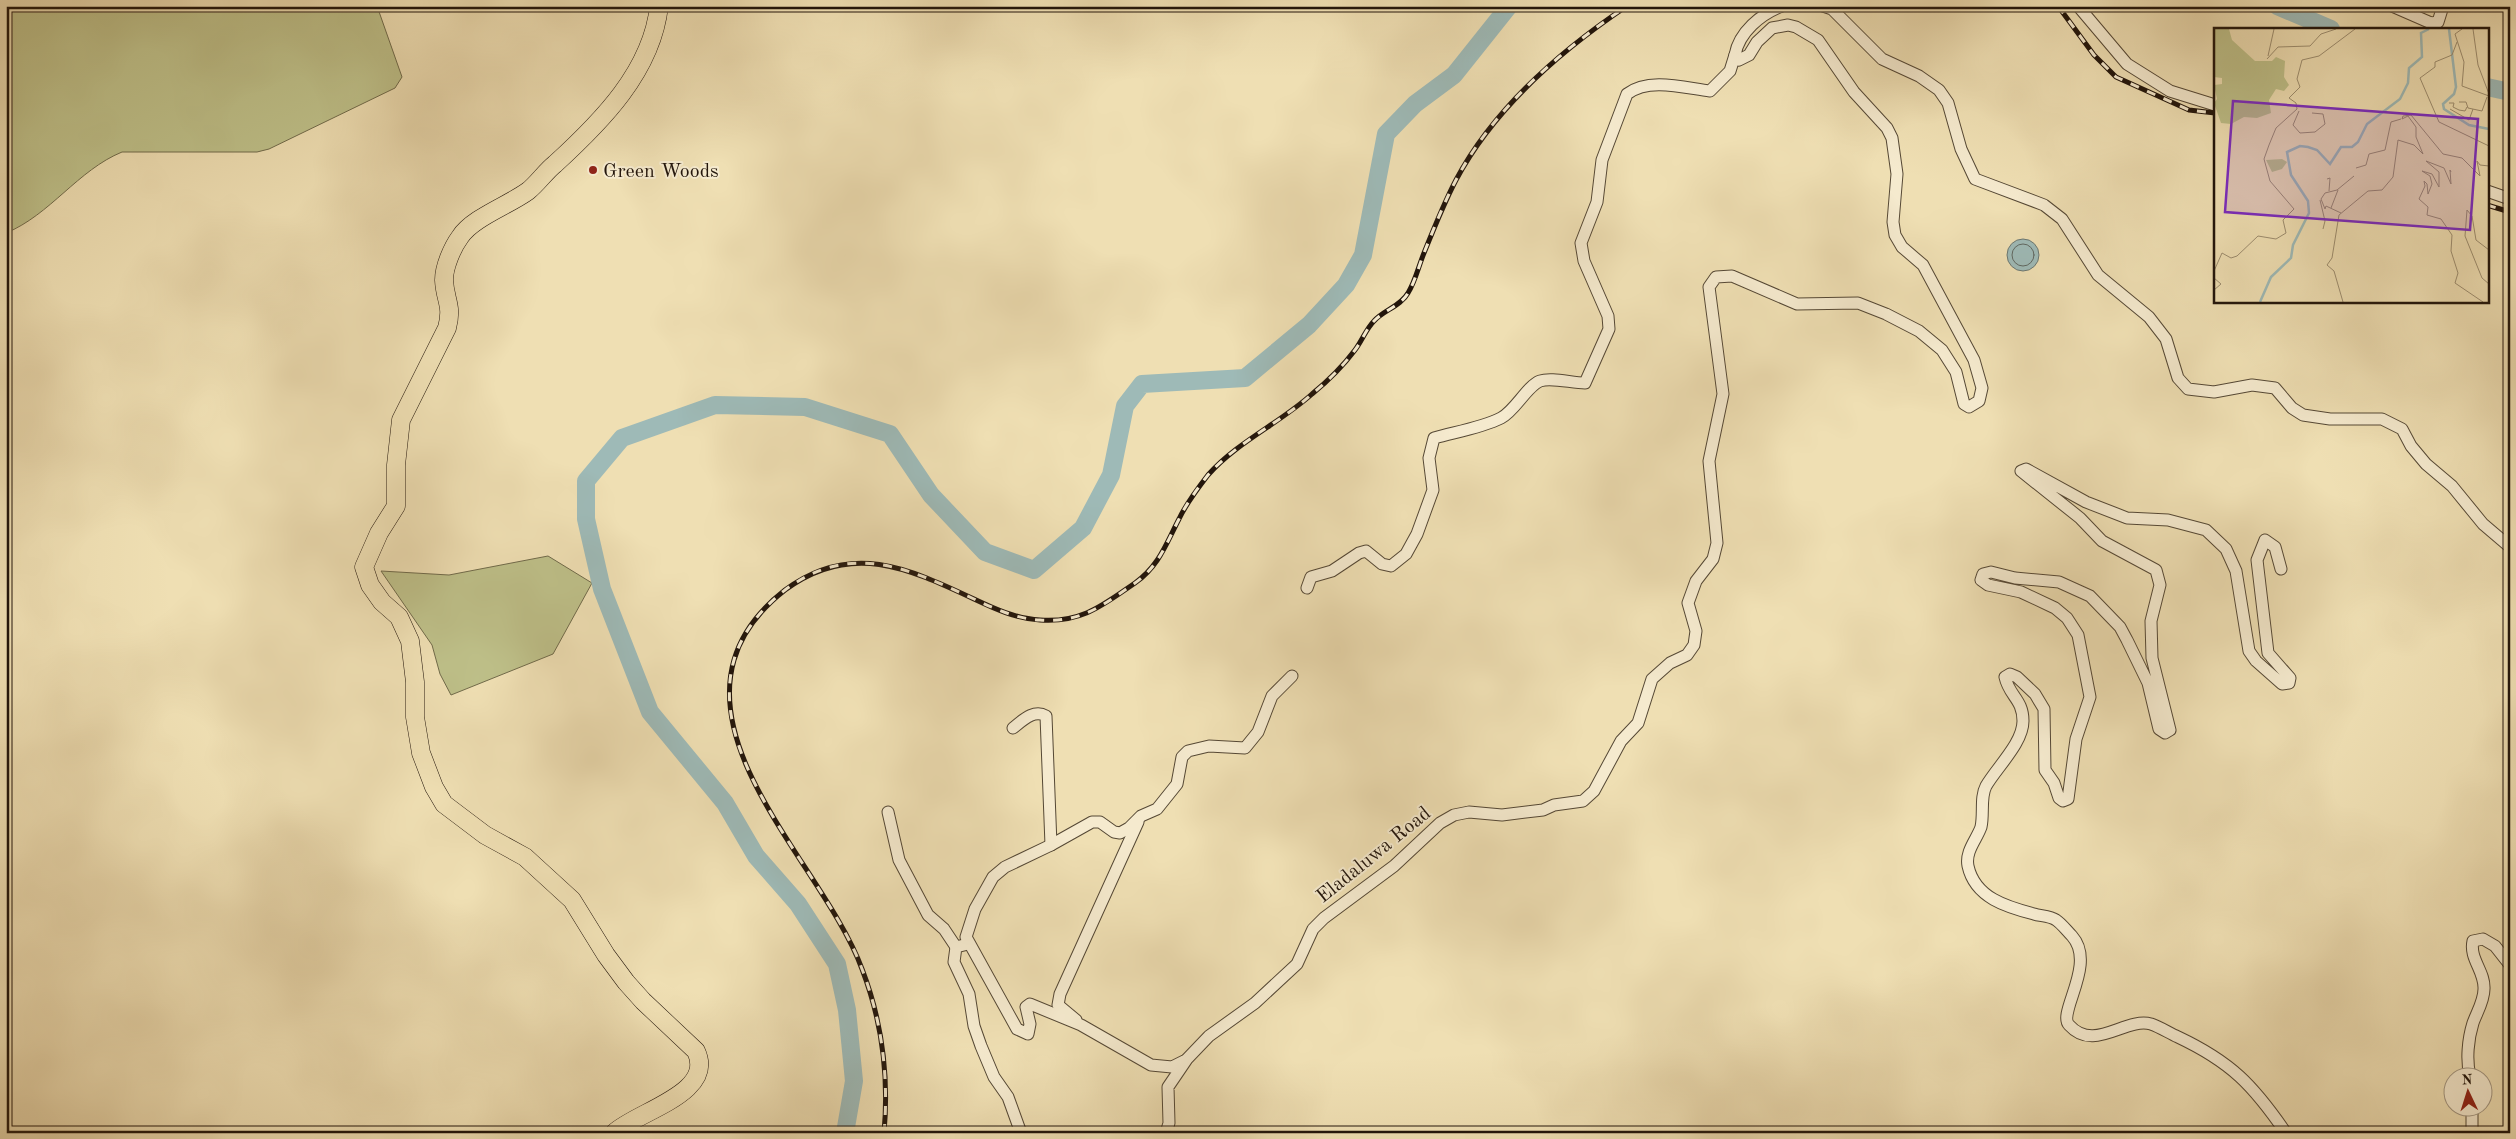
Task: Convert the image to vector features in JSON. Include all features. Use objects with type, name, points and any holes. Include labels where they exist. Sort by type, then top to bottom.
[{"type":"highway","points":[[614,1133],[641,1114],[678,1096],[690,1087],[699,1071],[696,1051],[643,1001],[626,982],[606,955],[572,900],[526,857],[485,835],[444,804],[434,787],[422,753],[415,718],[415,682],[410,641],[399,617],[382,602],[370,585],[364,567],[379,533],[396,506],[396,464],[401,420],[446,328],[451,313],[444,278],[449,258],[460,236],[471,226],[530,190],[602,120],[639,66],[656,27],[659,6]]},
{"type":"street","points":[[1307,588],[1311,577],[1332,571],[1359,553],[1366,551],[1382,564],[1391,566],[1406,554],[1417,534],[1433,490],[1429,458],[1434,438],[1500,418],[1513,409],[1538,382],[1552,379],[1564,383],[1585,383],[1609,328],[1608,316],[1584,261],[1581,243],[1597,202],[1602,160],[1627,94],[1634,89],[1663,85],[1710,91],[1730,71],[1736,46],[1753,23],[1771,10],[1782,6]]},
{"type":"street","points":[[1823,6],[1832,9],[1882,59],[1919,76],[1939,90],[1948,103],[1961,148],[1975,179],[2044,205],[2062,219],[2098,275],[2149,317],[2166,339],[2178,378],[2188,389],[2214,392],[2252,385],[2275,388],[2292,408],[2303,414],[2330,419],[2382,419],[2402,429],[2410,446],[2426,464],[2452,486],[2483,524],[2510,547]]},
{"type":"street","points":[[2078,6],[2127,64],[2170,91],[2214,105]]},
{"type":"street","points":[[2392,6],[2431,23],[2438,22],[2443,6]]},
{"type":"street","name":"Eladaluwa Road","points":[[1166,1133],[1169,1123],[1168,1087],[1187,1058],[1208,1036],[1255,1003],[1297,964],[1314,929],[1324,918],[1394,866],[1440,823],[1454,815],[1470,812],[1502,815],[1543,810],[1554,805],[1583,801],[1594,791],[1621,741],[1638,724],[1652,679],[1670,663],[1688,655],[1694,645],[1696,631],[1688,602],[1696,581],[1713,559],[1717,543],[1709,461],[1723,394],[1709,287],[1716,277],[1732,276],[1798,304],[1858,304],[1886,314],[1919,331],[1942,350],[1956,372],[1964,404],[1969,408],[1979,401],[1982,388],[1974,360],[1923,265],[1902,247],[1895,235],[1893,222],[1897,174],[1892,138],[1887,128],[1854,92],[1818,40],[1796,27],[1788,25],[1772,28],[1757,42],[1749,55],[1739,60],[1735,56]]},
{"type":"street","points":[[2488,191],[2510,199]]},
{"type":"street","points":[[2281,569],[2275,547],[2265,540],[2257,560],[2268,653],[2290,678],[2289,684],[2282,684],[2256,661],[2249,651],[2236,571],[2226,549],[2206,530],[2168,520],[2127,518],[2086,502],[2026,469],[2021,471],[2080,518],[2102,541],[2156,570],[2160,585],[2151,621],[2152,658],[2170,730],[2165,733],[2160,729],[2148,682],[2124,634],[2090,596],[2059,582],[2016,578],[1991,572],[1983,574],[1981,580],[1988,585],[2021,592],[2055,608],[2067,618],[2078,635],[2090,697],[2076,739],[2068,799],[2063,801],[2059,798],[2054,783],[2045,770],[2044,709],[2035,694],[2017,676],[2010,674],[2005,677],[2008,687],[2022,705],[2024,723],[2012,750],[1985,788],[1981,827],[1971,847],[1968,865],[1978,887],[2002,906],[2055,919],[2074,938],[2081,961],[2080,973],[2068,1007],[2066,1019],[2068,1025],[2082,1033],[2102,1036],[2138,1023],[2150,1024],[2210,1052],[2239,1074],[2268,1106],[2286,1133]]},
{"type":"street","points":[[1187,1058],[1180,1065],[1172,1067],[1151,1065],[1081,1025],[1030,1004],[1026,1006],[1030,1024],[1028,1034],[1017,1029],[968,944],[966,937],[975,909],[993,878],[1005,867],[1051,845],[1092,822],[1100,822],[1114,832],[1120,833],[1129,828],[1141,816],[1157,809],[1177,784],[1182,757],[1188,751],[1209,746],[1245,748],[1258,732],[1272,696],[1292,676]]},
{"type":"street","points":[[1014,728],[1027,716],[1041,713],[1046,716],[1051,845]]},
{"type":"street","points":[[888,812],[899,860],[928,915],[944,929],[956,947],[954,962],[969,994],[974,1026],[994,1077],[1008,1097],[1021,1133]]},
{"type":"street","points":[[1081,1025],[1058,1005],[1060,994],[1141,816]]},
{"type":"street","points":[[2468,1066],[2473,1024],[2480,1009],[2484,989],[2481,970],[2471,950],[2473,941],[2483,939],[2495,946],[2510,965]]},
{"type":"street","points":[[956,947],[968,944]]},
{"type":"street","points":[[2472,1116],[2472,1133]]},
{"type":"green space","points":[[6,6],[377,6],[402,77],[395,88],[269,149],[257,152],[122,152],[92,170],[22,225],[6,233]]},
{"type":"green space","points":[[548,556],[592,583],[553,654],[451,695],[440,674],[432,645],[381,571],[449,575]]},
{"type":"water","points":[[2023,239],[2029,240],[2034,244],[2038,249],[2038,261],[2034,266],[2029,270],[2023,271],[2017,270],[2012,266],[2008,261],[2007,255],[2008,249],[2012,244],[2017,240]]},
{"type":"waterway","points":[[845,1133],[854,1081],[847,1010],[837,964],[798,904],[756,856],[725,803],[650,712],[602,589],[586,519],[586,481],[622,438],[715,405],[805,407],[890,434],[931,495],[985,552],[1034,570],[1083,528],[1111,475],[1125,406],[1142,384],[1245,378],[1309,325],[1346,285],[1363,255],[1386,134],[1415,104],[1454,75],[1509,6]]},
{"type":"waterway","points":[[2277,6],[2329,28]]},
{"type":"waterway","points":[[2488,87],[2510,92]]},
{"type":"railway","points":[[884,1133],[885,1070],[875,1009],[862,969],[846,933],[774,818],[752,779],[737,739],[729,699],[734,660],[748,630],[768,605],[785,590],[809,575],[833,566],[856,563],[879,564],[903,570],[1006,613],[1040,620],[1068,619],[1091,611],[1135,583],[1156,562],[1185,508],[1208,475],[1219,463],[1300,404],[1324,384],[1350,356],[1374,321],[1405,297],[1413,284],[1435,225],[1456,180],[1489,129],[1509,105],[1553,62],[1602,23],[1627,6]]},
{"type":"railway","points":[[2058,6],[2094,55],[2116,77],[2189,110],[2214,113]]},
{"type":"railway","points":[[2488,205],[2510,212]]},
{"type":"place","name":"Green Woods","points":[[593,170]]}]
